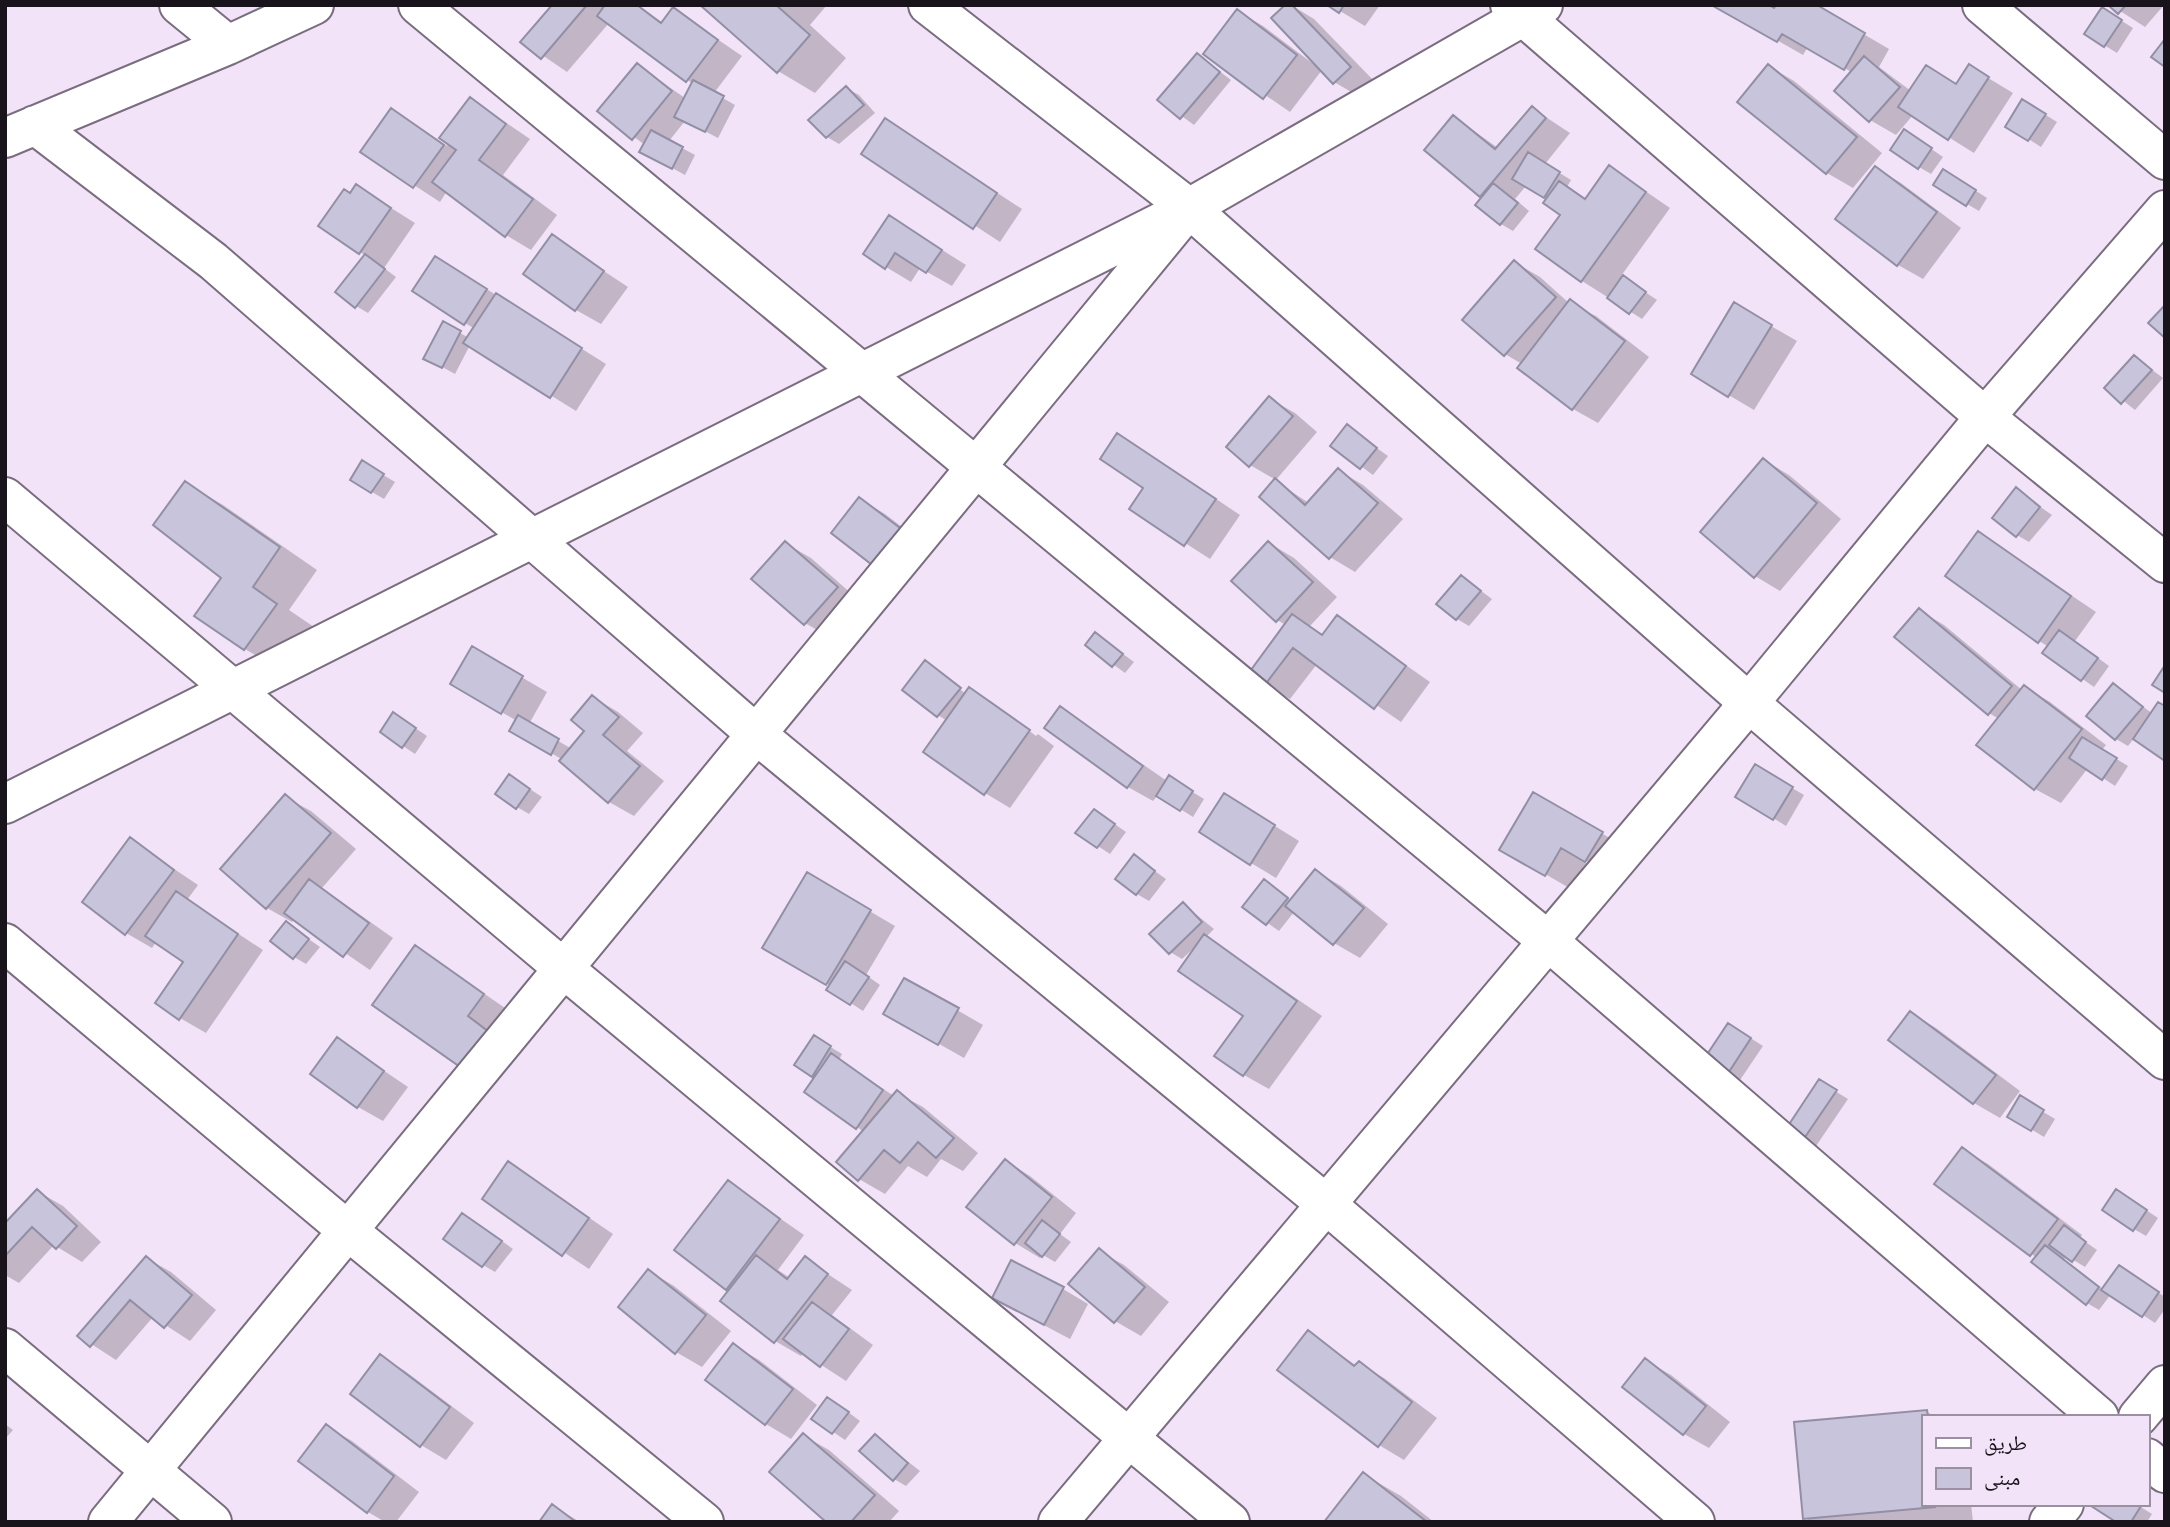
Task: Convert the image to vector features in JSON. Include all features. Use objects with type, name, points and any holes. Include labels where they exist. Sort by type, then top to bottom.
[{"type":"street","points":[[179,5],[228,45]]},
{"type":"street","points":[[20,131],[228,45],[314,5]]},
{"type":"street","points":[[418,5],[1548,942],[2097,1415]]},
{"type":"street","points":[[928,5],[1189,208],[1749,703],[2165,1060]]},
{"type":"street","points":[[1982,5],[2165,160]]},
{"type":"street","points":[[5,804],[1189,208],[1525,9],[1985,417],[2165,564]]},
{"type":"street","points":[[20,131],[213,261],[756,734],[1326,1204],[1695,1522]]},
{"type":"street","points":[[108,1522],[1189,208]]},
{"type":"street","points":[[1058,1522],[1749,703],[1985,417],[2165,210]]},
{"type":"street","points":[[5,497],[563,968],[1130,1436],[1230,1522]]},
{"type":"street","points":[[5,943],[348,1230],[704,1522]]},
{"type":"street","points":[[5,1348],[212,1522]]},
{"type":"street","points":[[2140,1415],[2165,1385]]},
{"type":"street","points":[[2149,1460],[2165,1473]]},
{"type":"street","points":[[2049,1522],[2062,1506]]},
{"type":"building","points":[[552,5],[587,5],[541,59],[520,42]]},
{"type":"building","points":[[605,5],[637,5],[661,23],[673,7],[718,40],[686,82],[597,16]]},
{"type":"building","points":[[700,5],[776,5],[810,35],[777,73]]},
{"type":"building","points":[[1285,5],[1292,5],[1351,67],[1333,84],[1271,18]]},
{"type":"building","points":[[1327,5],[1344,5],[1339,13]]},
{"type":"building","points":[[1769,5],[1774,8],[1776,5],[1817,5],[1865,33],[1844,70],[1782,34],[1777,42],[1713,6]]},
{"type":"building","points":[[2108,5],[2126,5],[2118,14]]},
{"type":"building","points":[[2102,7],[2122,20],[2104,47],[2084,34]]},
{"type":"building","points":[[1237,9],[1297,55],[1263,99],[1203,54]]},
{"type":"building","points":[[2165,39],[2165,67],[2151,57]]},
{"type":"building","points":[[1197,53],[1220,72],[1180,119],[1157,100]]},
{"type":"building","points":[[1864,56],[1900,87],[1869,122],[1834,91]]},
{"type":"building","points":[[637,63],[672,91],[632,140],[597,111]]},
{"type":"building","points":[[1768,64],[1857,137],[1826,174],[1737,102]]},
{"type":"building","points":[[1969,64],[1989,77],[1948,140],[1898,107],[1926,65],[1956,84]]},
{"type":"building","points":[[693,80],[724,96],[705,132],[674,117]]},
{"type":"building","points":[[846,86],[864,105],[826,138],[808,120]]},
{"type":"building","points":[[470,97],[506,124],[479,160],[533,199],[505,237],[432,182],[456,150],[439,138]]},
{"type":"building","points":[[2022,99],[2046,114],[2028,141],[2005,127]]},
{"type":"building","points":[[1532,106],[1546,118],[1480,197],[1424,150],[1453,115],[1495,149]]},
{"type":"building","points":[[391,108],[444,145],[413,188],[360,152]]},
{"type":"building","points":[[885,118],[997,193],[973,229],[861,154]]},
{"type":"building","points":[[1904,129],[1932,148],[1918,169],[1890,150]]},
{"type":"building","points":[[651,130],[683,147],[672,169],[639,152]]},
{"type":"building","points":[[1528,152],[1560,172],[1544,198],[1512,179]]},
{"type":"building","points":[[1609,165],[1646,192],[1581,282],[1535,249],[1560,215],[1543,203],[1559,181],[1585,199]]},
{"type":"building","points":[[1875,166],[1937,212],[1897,266],[1835,219]]},
{"type":"building","points":[[1943,169],[1976,190],[1966,206],[1933,185]]},
{"type":"building","points":[[1493,183],[1518,203],[1500,225],[1475,205]]},
{"type":"building","points":[[356,184],[391,208],[359,254],[318,226],[344,189],[350,193]]},
{"type":"building","points":[[889,215],[942,250],[926,273],[895,253],[885,269],[863,254]]},
{"type":"building","points":[[552,234],[604,271],[575,311],[523,274]]},
{"type":"building","points":[[365,254],[385,269],[355,308],[335,292]]},
{"type":"building","points":[[435,256],[487,289],[464,325],[412,291]]},
{"type":"building","points":[[1514,260],[1556,297],[1504,356],[1462,320]]},
{"type":"building","points":[[1623,275],[1646,292],[1629,314],[1607,298]]},
{"type":"building","points":[[496,293],[582,348],[550,398],[463,343]]},
{"type":"building","points":[[1570,299],[1625,341],[1572,410],[1517,368]]},
{"type":"building","points":[[1734,302],[1772,325],[1728,397],[1691,374]]},
{"type":"building","points":[[2165,305],[2165,338],[2148,323]]},
{"type":"building","points":[[443,321],[461,331],[442,368],[423,359]]},
{"type":"building","points":[[2134,355],[2152,370],[2121,404],[2104,388]]},
{"type":"building","points":[[1269,396],[1293,416],[1249,467],[1226,447]]},
{"type":"building","points":[[1347,424],[1377,448],[1360,469],[1330,446]]},
{"type":"building","points":[[1117,433],[1216,499],[1184,546],[1129,509],[1143,488],[1100,459]]},
{"type":"building","points":[[1763,458],[1817,503],[1754,578],[1700,532]]},
{"type":"building","points":[[362,460],[384,474],[371,493],[350,480]]},
{"type":"building","points":[[1338,468],[1378,503],[1329,559],[1259,497],[1275,478],[1305,505]]},
{"type":"building","points":[[185,481],[280,547],[253,587],[277,604],[244,650],[194,616],[221,578],[153,525]]},
{"type":"building","points":[[2016,487],[2040,507],[2016,537],[1992,518]]},
{"type":"building","points":[[859,497],[908,534],[880,571],[831,533]]},
{"type":"building","points":[[1978,531],[2071,596],[2038,643],[1945,576]]},
{"type":"building","points":[[785,541],[838,587],[804,625],[751,579]]},
{"type":"building","points":[[1268,541],[1313,582],[1276,622],[1231,581]]},
{"type":"building","points":[[1461,575],[1481,591],[1456,620],[1436,604]]},
{"type":"building","points":[[1919,608],[2012,686],[1988,715],[1894,637]]},
{"type":"building","points":[[1292,614],[1322,635],[1337,615],[1406,666],[1374,709],[1293,648],[1264,686],[1248,674]]},
{"type":"building","points":[[2059,630],[2098,658],[2081,681],[2042,653]]},
{"type":"building","points":[[1095,632],[1123,654],[1112,667],[1085,645]]},
{"type":"building","points":[[472,646],[523,676],[501,714],[450,684]]},
{"type":"building","points":[[925,660],[961,688],[937,717],[902,690]]},
{"type":"building","points":[[2165,665],[2165,693],[2152,685]]},
{"type":"building","points":[[2113,683],[2143,707],[2115,740],[2086,716]]},
{"type":"building","points":[[2024,685],[2082,729],[2034,790],[1976,745]]},
{"type":"building","points":[[969,687],[1030,730],[984,795],[923,752]]},
{"type":"building","points":[[592,695],[619,717],[603,735],[640,766],[608,803],[559,761],[584,731],[571,720]]},
{"type":"building","points":[[2158,702],[2165,706],[2165,761],[2133,739]]},
{"type":"building","points":[[1060,706],[1143,766],[1127,788],[1044,728]]},
{"type":"building","points":[[393,712],[416,728],[402,748],[380,732]]},
{"type":"building","points":[[518,715],[559,739],[551,755],[509,731]]},
{"type":"building","points":[[2082,737],[2117,758],[2102,780],[2069,758]]},
{"type":"building","points":[[1755,764],[1793,787],[1773,820],[1735,797]]},
{"type":"building","points":[[509,774],[530,789],[516,809],[495,794]]},
{"type":"building","points":[[1169,775],[1193,791],[1180,811],[1156,796]]},
{"type":"building","points":[[1533,792],[1603,832],[1585,862],[1561,848],[1545,876],[1499,850]]},
{"type":"building","points":[[1224,793],[1275,825],[1250,865],[1199,832]]},
{"type":"building","points":[[285,794],[331,833],[266,909],[220,869]]},
{"type":"building","points":[[1094,809],[1115,824],[1097,848],[1075,833]]},
{"type":"building","points":[[130,837],[174,870],[125,935],[82,902]]},
{"type":"building","points":[[1134,854],[1155,871],[1136,895],[1115,879]]},
{"type":"building","points":[[1315,869],[1364,908],[1333,945],[1285,906]]},
{"type":"building","points":[[807,872],[871,910],[826,985],[762,948]]},
{"type":"building","points":[[309,879],[369,923],[343,957],[284,913]]},
{"type":"building","points":[[1264,879],[1288,898],[1266,925],[1242,907]]},
{"type":"building","points":[[176,891],[238,934],[179,1020],[155,1003],[183,962],[145,936]]},
{"type":"building","points":[[1183,902],[1202,922],[1169,954],[1149,934]]},
{"type":"building","points":[[286,921],[309,939],[293,959],[270,941]]},
{"type":"building","points":[[1204,934],[1297,1001],[1243,1076],[1214,1056],[1243,1016],[1178,971]]},
{"type":"building","points":[[415,945],[484,994],[468,1016],[489,1032],[463,1069],[372,1005]]},
{"type":"building","points":[[845,961],[869,977],[850,1005],[826,990]]},
{"type":"building","points":[[904,978],[959,1008],[938,1045],[883,1014]]},
{"type":"building","points":[[1910,1011],[1996,1075],[1973,1104],[1888,1040]]},
{"type":"building","points":[[1728,1023],[1751,1038],[1725,1078],[1702,1062]]},
{"type":"building","points":[[814,1035],[831,1046],[812,1077],[794,1065]]},
{"type":"building","points":[[337,1037],[384,1071],[357,1108],[310,1074]]},
{"type":"building","points":[[831,1053],[883,1090],[856,1129],[804,1092]]},
{"type":"building","points":[[1819,1079],[1837,1090],[1801,1143],[1784,1132]]},
{"type":"building","points":[[897,1090],[954,1138],[936,1158],[918,1142],[900,1163],[884,1150],[858,1181],[836,1162]]},
{"type":"building","points":[[2020,1095],[2044,1110],[2031,1131],[2007,1117]]},
{"type":"building","points":[[1962,1147],[2058,1219],[2030,1256],[1934,1184]]},
{"type":"building","points":[[1005,1159],[1052,1197],[1014,1245],[966,1207]]},
{"type":"building","points":[[508,1161],[589,1218],[562,1256],[482,1199]]},
{"type":"building","points":[[728,1180],[780,1219],[726,1290],[674,1250]]},
{"type":"building","points":[[37,1189],[77,1226],[56,1249],[32,1227],[5,1256],[5,1223]]},
{"type":"building","points":[[2116,1189],[2147,1210],[2133,1231],[2102,1210]]},
{"type":"building","points":[[462,1213],[502,1241],[482,1267],[443,1239]]},
{"type":"building","points":[[1042,1220],[1060,1234],[1042,1257],[1025,1243]]},
{"type":"building","points":[[2064,1225],[2086,1242],[2072,1262],[2049,1245]]},
{"type":"building","points":[[2045,1245],[2099,1287],[2086,1305],[2031,1262]]},
{"type":"building","points":[[1099,1248],[1145,1287],[1114,1323],[1068,1284]]},
{"type":"building","points":[[756,1255],[787,1279],[805,1256],[828,1274],[774,1343],[720,1301]]},
{"type":"building","points":[[146,1256],[192,1295],[164,1328],[130,1300],[90,1347],[77,1336]]},
{"type":"building","points":[[1011,1260],[1064,1287],[1044,1325],[992,1298]]},
{"type":"building","points":[[2119,1265],[2159,1292],[2142,1317],[2101,1290]]},
{"type":"building","points":[[648,1269],[706,1315],[675,1354],[618,1307]]},
{"type":"building","points":[[812,1302],[849,1329],[820,1367],[783,1339]]},
{"type":"building","points":[[1308,1330],[1354,1366],[1359,1361],[1412,1402],[1378,1447],[1277,1370]]},
{"type":"building","points":[[733,1343],[793,1389],[765,1425],[705,1380]]},
{"type":"building","points":[[380,1354],[450,1407],[420,1447],[350,1394]]},
{"type":"building","points":[[1645,1358],[1706,1406],[1683,1435],[1622,1387]]},
{"type":"building","points":[[827,1397],[849,1412],[832,1434],[811,1419]]},
{"type":"building","points":[[1927,1410],[1928,1415],[1922,1415],[1922,1506],[1936,1507],[1803,1519],[1794,1422]]},
{"type":"building","points":[[326,1424],[394,1476],[367,1513],[298,1461]]},
{"type":"building","points":[[803,1433],[875,1495],[851,1522],[826,1522],[769,1472]]},
{"type":"building","points":[[875,1434],[908,1463],[893,1481],[859,1451]]},
{"type":"building","points":[[1363,1472],[1427,1522],[1324,1522]]},
{"type":"building","points":[[552,1504],[576,1522],[539,1522]]},
{"type":"building","points":[[2091,1506],[2141,1506],[2131,1522],[2116,1522]]}]
